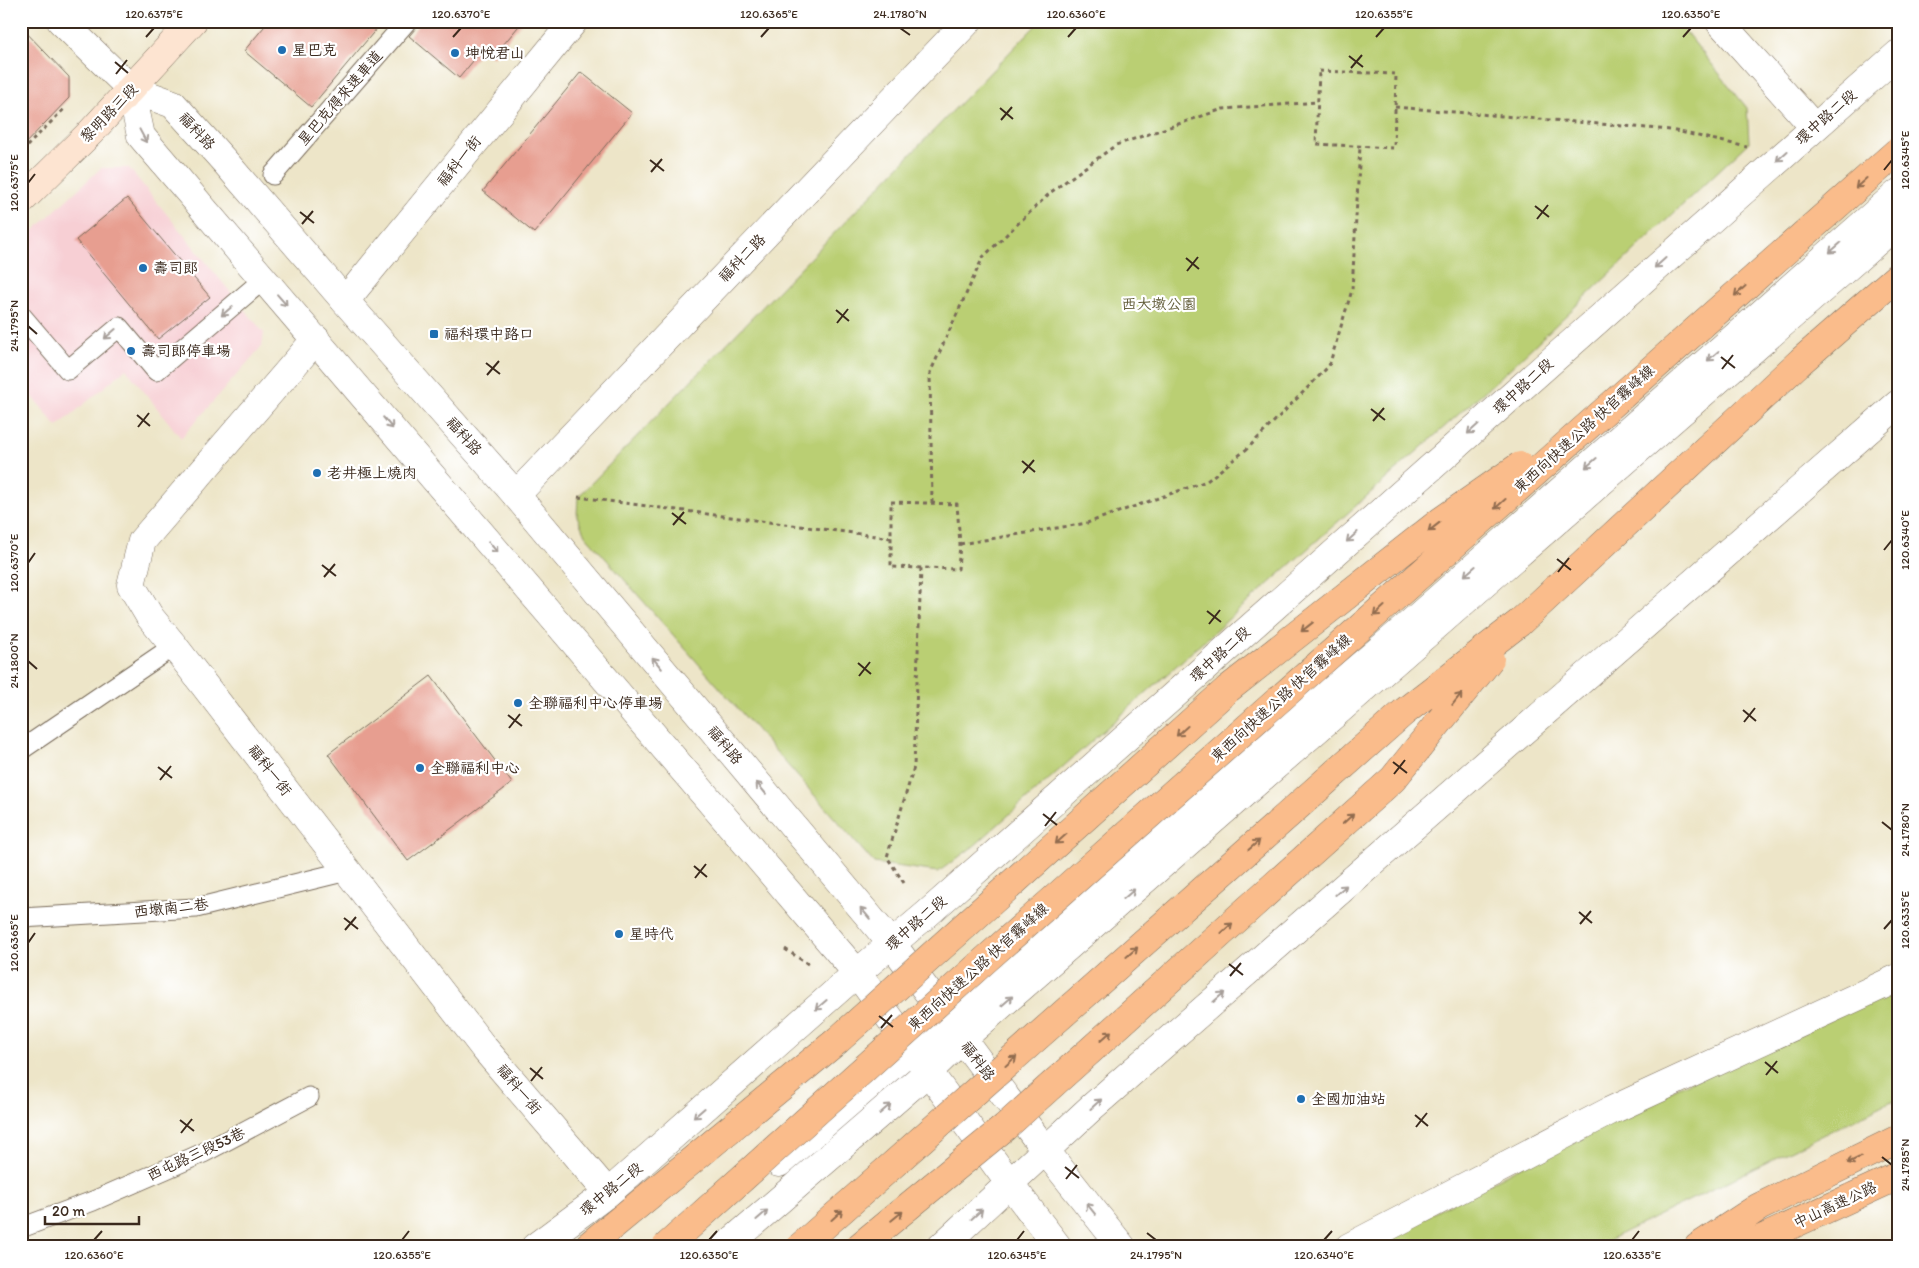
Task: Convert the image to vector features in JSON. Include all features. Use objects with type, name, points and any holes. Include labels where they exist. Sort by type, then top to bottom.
[{"type":"highway","name":"東西向快速公路 快官霧峰線","points":[[666,1247],[991,955],[1898,151]]},
{"type":"highway","points":[[800,1247],[1404,712],[1519,623],[1801,361],[1898,276]]},
{"type":"highway","points":[[587,1247],[838,1040],[1228,689],[1442,521],[1631,387]]},
{"type":"highway","points":[[859,1247],[1005,1127],[1393,779],[1519,623]]},
{"type":"highway","points":[[1698,1247],[1759,1207],[1898,1139]]},
{"type":"highway","name":"中山高速公路","points":[[1744,1247],[1898,1176]]},
{"type":"main road","name":"黎明路三段","points":[[21,201],[131,89],[193,21]]},
{"type":"street","points":[[61,21],[131,89],[141,136],[858,973],[911,1049],[1058,1247]]},
{"type":"street","name":"福科一街","points":[[345,301],[574,21]]},
{"type":"street","name":"福科二路","points":[[516,495],[968,21]]},
{"type":"street","points":[[1719,21],[1814,127]]},
{"type":"street","name":"環中路二段","points":[[535,1247],[608,1193],[1898,54]]},
{"type":"street","name":"福科路","points":[[131,89],[172,104],[226,163],[516,495],[892,944],[945,1018],[1045,1150],[1122,1247]]},
{"type":"street","points":[[681,1247],[945,1018],[1404,629],[1898,192]]},
{"type":"street","points":[[725,1247],[929,1071],[962,1039],[1898,223]]},
{"type":"street","name":"福科一街","points":[[316,339],[142,541],[131,585],[150,617],[484,1048],[608,1193]]},
{"type":"street","points":[[941,1247],[1045,1150],[1898,404]]},
{"type":"street","points":[[1349,1247],[1610,1111],[1898,978]]},
{"type":"lane","name":"星巴克得來速車道","points":[[273,175],[407,21]]},
{"type":"lane","points":[[21,314],[68,370],[118,327],[156,371],[264,279]]},
{"type":"lane","points":[[21,750],[174,646]]},
{"type":"lane","name":"西墩南二巷","points":[[21,918],[196,908],[347,871]]},
{"type":"lane","name":"西屯路三段53巷","points":[[22,1223],[93,1201],[203,1153],[309,1097]]},
{"type":"path","points":[[1319,71],[1396,74],[1394,148],[1316,144],[1318,102],[1319,71]]},
{"type":"path","points":[[932,503],[930,373],[983,257],[1051,192],[1116,145],[1223,109],[1318,102]]},
{"type":"path","points":[[21,152],[66,107]]},
{"type":"path","points":[[1395,107],[1671,130],[1748,148]]},
{"type":"path","points":[[960,544],[1087,523],[1207,482],[1248,448],[1329,366],[1352,290],[1360,146]]},
{"type":"path","points":[[578,497],[891,538]]},
{"type":"path","points":[[890,502],[932,503],[957,504],[960,544],[958,569],[891,567],[890,502]]},
{"type":"path","points":[[904,883],[887,857],[914,767],[921,568]]},
{"type":"path","points":[[785,949],[809,965]]},
{"type":"shaded area","points":[[101,168],[129,168],[264,333],[262,346],[181,438],[126,369],[57,427],[21,382],[21,242]]},
{"type":"green space","name":"西大墩公園","points":[[1040,21],[1677,21],[1747,108],[1749,142],[1505,373],[974,846],[938,872],[874,863],[585,535],[577,516],[578,497]]},
{"type":"green space","points":[[1898,987],[1898,1098],[1594,1247],[1369,1247],[1622,1113]]},
{"type":"building","points":[[269,21],[383,21],[311,107],[244,51]]},
{"type":"building","name":"坤悅君山","points":[[418,21],[523,21],[493,57],[483,49],[459,78],[409,36],[416,28]]},
{"type":"building","points":[[21,27],[69,77],[69,98],[21,148]]},
{"type":"building","points":[[581,72],[632,113],[534,233],[483,191]]},
{"type":"building","name":"壽司郎","points":[[127,198],[210,297],[158,339],[76,240]]},
{"type":"building","name":"全聯福利中心","points":[[431,676],[512,783],[408,861],[328,754]]},
{"type":"place","name":"星巴克","points":[[282,50]]},
{"type":"place","name":"坤悅君山","points":[[455,53]]},
{"type":"place","name":"壽司郎","points":[[143,268]]},
{"type":"place","name":"福科環中路口","points":[[434,334]]},
{"type":"place","name":"壽司郎停車場","points":[[131,351]]},
{"type":"place","name":"老井極上燒肉","points":[[317,473]]},
{"type":"place","name":"全聯福利中心停車場","points":[[518,703]]},
{"type":"place","name":"全聯福利中心","points":[[420,768]]},
{"type":"place","name":"星時代","points":[[619,934]]},
{"type":"place","name":"全國加油站","points":[[1301,1099]]}]
